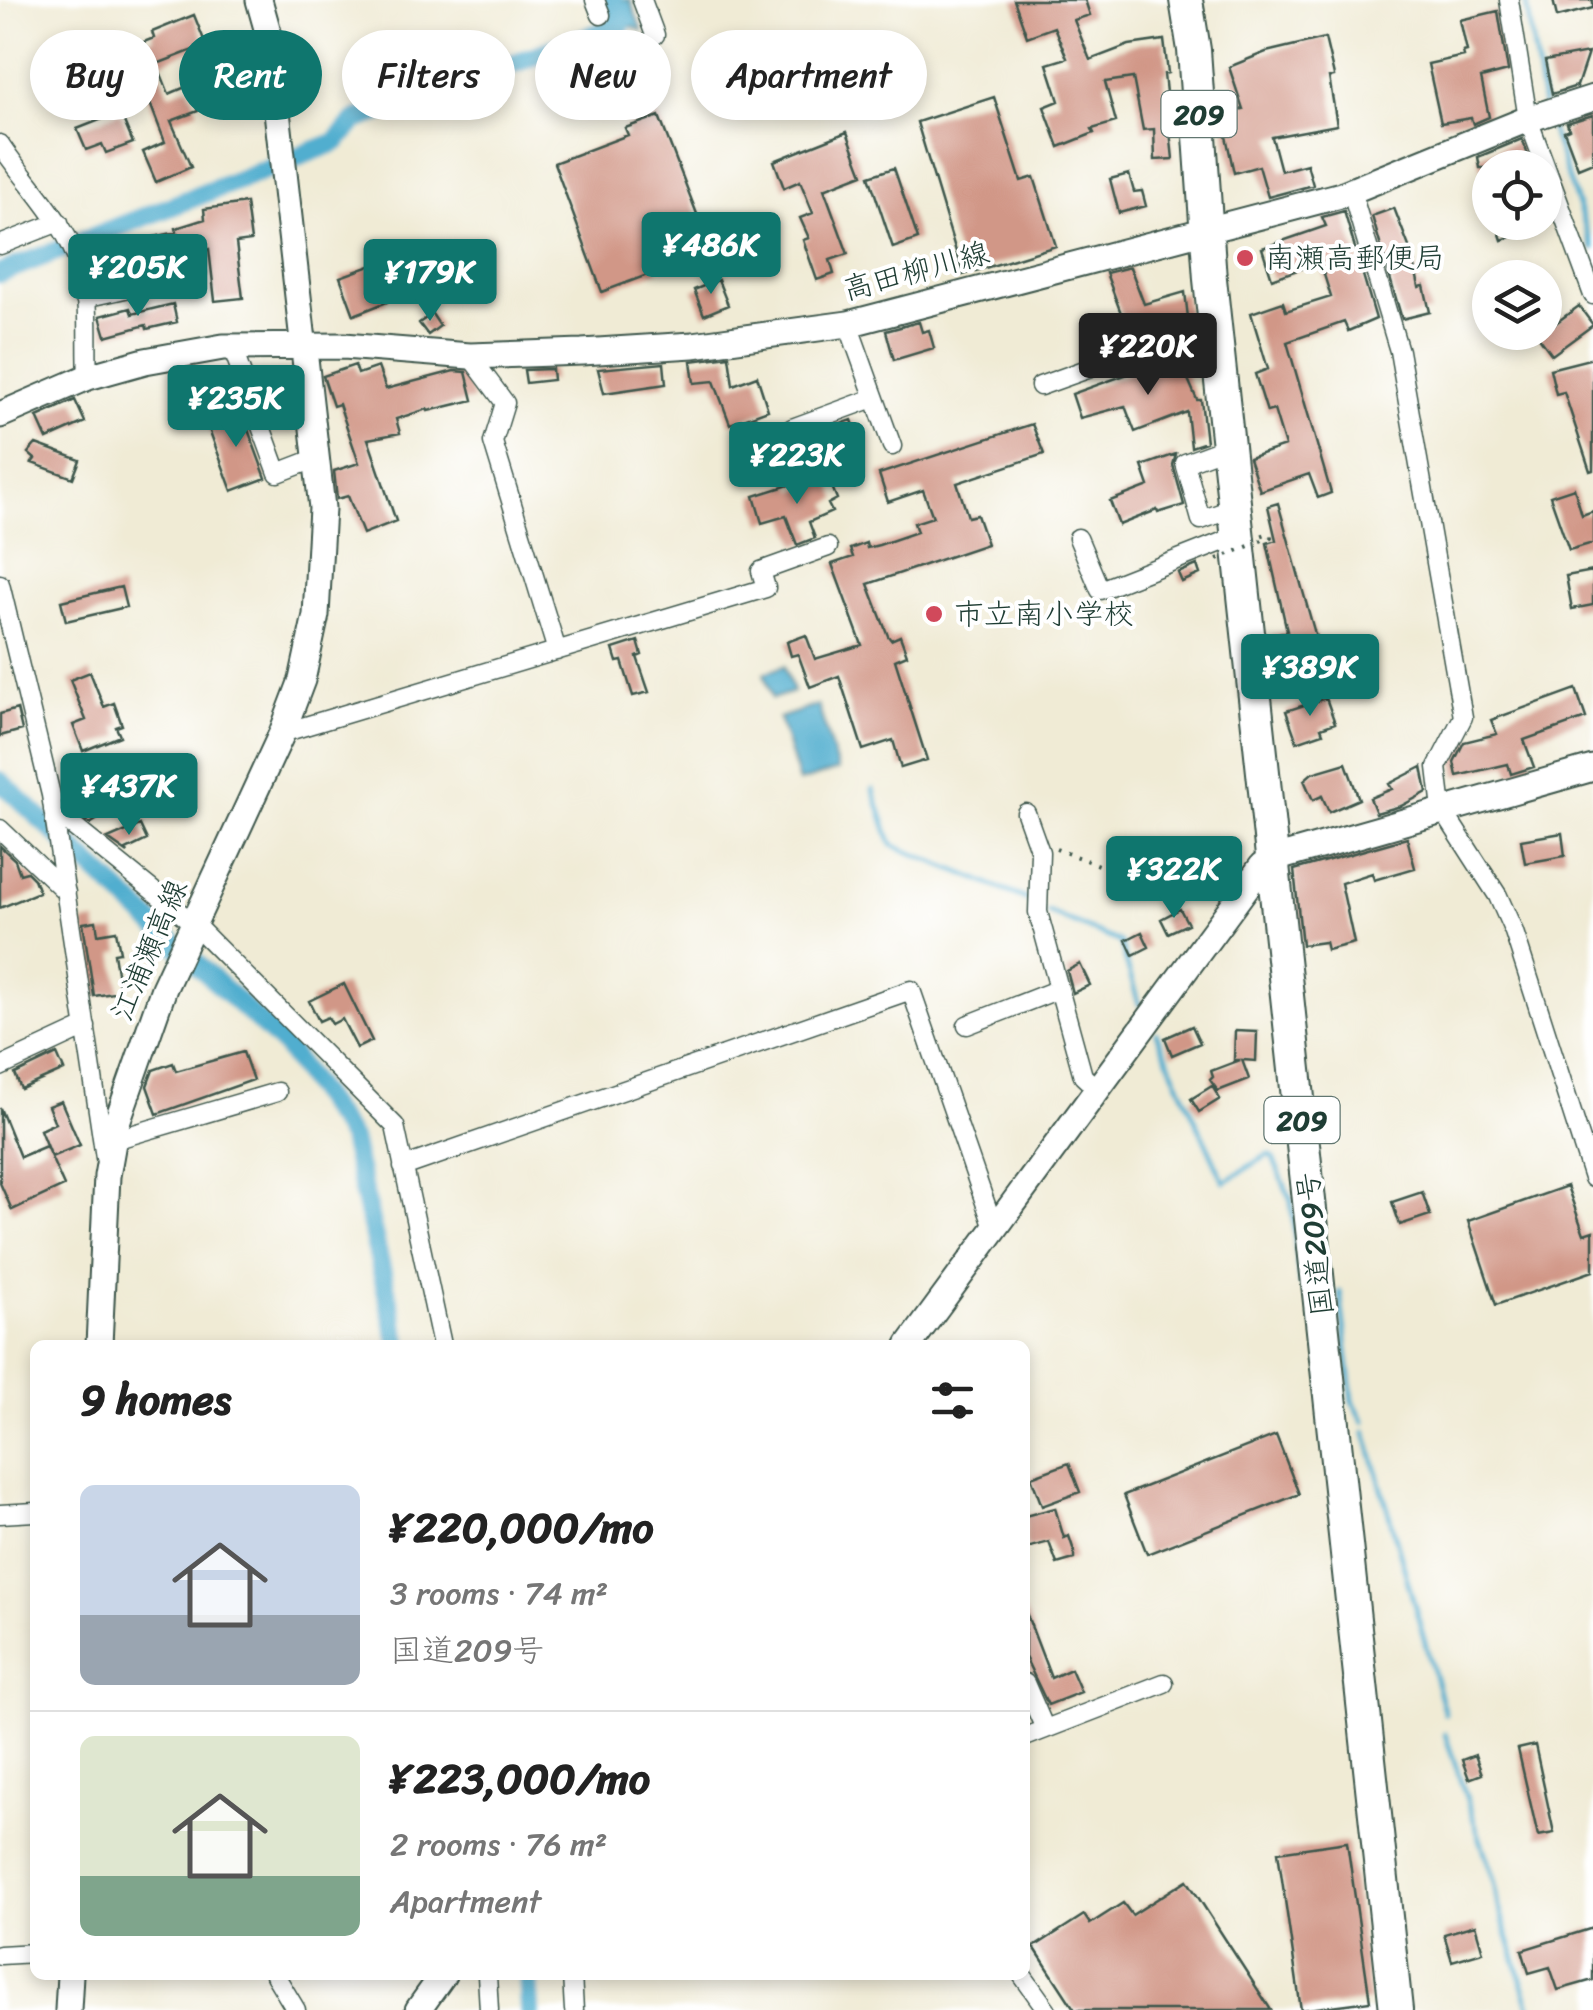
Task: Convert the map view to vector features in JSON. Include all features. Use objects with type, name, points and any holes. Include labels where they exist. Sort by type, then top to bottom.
[{"type":"highway","name":"国道209号","points":[[1186,0],[1194,50],[1217,347],[1228,448],[1247,536],[1274,859],[1396,2010]]},
{"type":"main road","name":"江浦瀬高線","points":[[99,1340],[107,1176],[132,1075],[164,988],[282,733],[302,680],[316,615],[322,508],[280,126],[268,32],[259,0]]},
{"type":"main road","name":"高田柳川線","points":[[0,415],[88,376],[144,360],[232,347],[305,346],[470,356],[693,345],[848,324],[1351,190],[1592,94]]},
{"type":"main road","points":[[920,1339],[995,1230],[1262,866],[1274,859],[1442,809],[1593,768]]},
{"type":"main road","points":[[68,2010],[70,1980]]},
{"type":"main road","points":[[418,2010],[439,1980]]},
{"type":"street","points":[[642,0],[653,30]]},
{"type":"street","points":[[1509,0],[1593,295]]},
{"type":"street","points":[[0,144],[56,218],[83,278],[88,376]]},
{"type":"street","points":[[1351,190],[1399,351],[1463,718],[1437,767],[1442,809],[1498,896],[1514,932],[1593,1178]]},
{"type":"street","points":[[0,245],[56,218]]},
{"type":"street","points":[[84,298],[197,273]]},
{"type":"street","points":[[848,324],[892,446]]},
{"type":"street","points":[[1040,386],[1174,338],[1201,349],[1217,347]]},
{"type":"street","points":[[232,347],[278,473],[317,458]]},
{"type":"street","points":[[470,356],[505,404],[493,442],[557,651]]},
{"type":"street","points":[[792,428],[874,398]]},
{"type":"street","points":[[1228,448],[1185,463],[1201,520],[1247,536]]},
{"type":"street","points":[[1078,538],[1100,590],[1247,536]]},
{"type":"street","points":[[282,733],[766,588],[761,571],[828,548]]},
{"type":"street","points":[[0,584],[52,803],[107,1176]]},
{"type":"street","points":[[52,803],[395,1126],[441,1340]]},
{"type":"street","points":[[1026,812],[1038,842],[1038,912],[1083,1076],[1098,1090]]},
{"type":"street","points":[[1,831],[65,884]]},
{"type":"street","points":[[967,1025],[1060,989]]},
{"type":"street","points":[[402,1167],[911,990],[995,1230]]},
{"type":"street","points":[[0,1067],[86,1026]]},
{"type":"street","points":[[114,1140],[278,1092]]},
{"type":"street","points":[[0,1514],[30,1512]]},
{"type":"street","points":[[1030,1735],[1164,1683]]},
{"type":"street","points":[[1030,1694],[1045,1729]]},
{"type":"street","points":[[0,1955],[30,1953]]},
{"type":"street","points":[[278,1980],[296,2010]]},
{"type":"street","points":[[487,1980],[489,2010]]},
{"type":"street","points":[[572,1980],[574,2010]]},
{"type":"street","points":[[1025,1980],[1046,2010]]},
{"type":"path","points":[[1038,842],[1169,892],[1189,890],[1239,865]]},
{"type":"water","points":[[602,0],[630,0],[642,30],[640,30],[608,16]]},
{"type":"water","points":[[784,666],[793,692],[772,699],[764,673]]},
{"type":"water","points":[[818,705],[838,770],[799,782],[779,718]]},
{"type":"building","points":[[1014,0],[1085,0],[1090,15],[1074,20],[1090,60],[1129,45],[1164,40],[1173,159],[1155,160],[1154,129],[1143,130],[1133,78],[1105,82],[1116,122],[1092,129],[1094,133],[1059,147],[1044,107],[1059,101],[1047,64],[1067,58],[1054,27],[1027,37]]},
{"type":"building","points":[[1553,0],[1593,0],[1593,8],[1557,17]]},
{"type":"building","points":[[1498,11],[1508,71],[1481,78],[1489,117],[1473,124],[1471,118],[1441,123],[1428,64],[1464,56],[1467,51],[1460,20]]},
{"type":"building","points":[[194,15],[200,30],[179,30],[179,55],[159,63],[157,30]]},
{"type":"building","points":[[1325,38],[1334,76],[1329,77],[1337,125],[1272,137],[1281,171],[1307,164],[1313,185],[1268,197],[1259,166],[1234,173],[1221,113],[1243,109],[1229,67],[1266,52]]},
{"type":"building","points":[[1588,53],[1577,86],[1552,94],[1545,61]]},
{"type":"building","points":[[159,69],[169,94],[179,90],[179,118],[171,121],[191,167],[156,182],[143,152],[165,142],[157,120]]},
{"type":"building","points":[[994,97],[1021,181],[1034,177],[1056,246],[963,275],[917,122]]},
{"type":"building","points":[[1593,115],[1593,162],[1578,168],[1564,131],[1569,129],[1567,123]]},
{"type":"building","points":[[100,120],[123,120],[133,143],[106,153],[102,144],[86,150],[77,129]]},
{"type":"building","points":[[661,120],[704,232],[651,252],[658,271],[602,292],[554,163],[628,135],[625,128]]},
{"type":"building","points":[[847,132],[863,174],[824,189],[848,254],[830,260],[834,274],[817,280],[803,240],[809,238],[800,218],[813,213],[800,181],[784,188],[774,161]]},
{"type":"building","points":[[1522,139],[1526,150],[1495,150]]},
{"type":"building","points":[[894,168],[918,239],[893,248],[869,176]]},
{"type":"building","points":[[1129,174],[1134,192],[1142,191],[1146,206],[1119,213],[1110,179]]},
{"type":"building","points":[[246,203],[251,241],[236,243],[243,298],[215,301],[209,249],[124,271],[117,245],[177,232],[176,228],[205,219],[204,209]]},
{"type":"building","points":[[1394,208],[1430,312],[1402,319],[1372,216]]},
{"type":"building","points":[[1344,211],[1376,319],[1348,331],[1344,322],[1287,342],[1331,493],[1318,498],[1309,474],[1260,491],[1249,458],[1285,446],[1274,410],[1267,412],[1255,374],[1268,369],[1251,313],[1283,302],[1286,311],[1331,297],[1320,262],[1272,279],[1262,248],[1326,226],[1322,217]]},
{"type":"building","points":[[373,265],[387,302],[354,315],[340,277]]},
{"type":"building","points":[[1130,267],[1144,304],[1185,292],[1189,326],[1170,326],[1131,340],[1106,273]]},
{"type":"building","points":[[718,280],[728,305],[704,315],[694,290]]},
{"type":"building","points":[[173,304],[177,322],[147,329],[146,325],[106,336],[100,316],[130,308],[132,314]]},
{"type":"building","points":[[1579,306],[1593,325],[1562,348],[1562,318]]},
{"type":"building","points":[[432,314],[440,326],[428,335],[419,323]]},
{"type":"building","points":[[919,322],[922,332],[929,330],[934,348],[894,360],[886,331]]},
{"type":"building","points":[[729,356],[733,385],[757,376],[768,410],[730,424],[714,381],[694,383],[691,361]]},
{"type":"building","points":[[1178,356],[1197,400],[1201,400],[1206,442],[1191,447],[1187,412],[1135,432],[1125,406],[1080,418],[1072,394]]},
{"type":"building","points":[[1593,358],[1590,471],[1564,392],[1556,394],[1550,369]]},
{"type":"building","points":[[664,363],[666,384],[604,393],[598,369]]},
{"type":"building","points":[[355,365],[358,374],[378,367],[386,389],[454,371],[466,372],[473,400],[396,419],[400,433],[368,439],[396,521],[363,534],[348,496],[337,499],[334,471],[359,463],[339,404],[333,406],[323,376]]},
{"type":"building","points":[[552,369],[553,380],[526,383],[524,370]]},
{"type":"building","points":[[75,400],[85,422],[47,439],[37,417]]},
{"type":"building","points":[[240,408],[266,478],[232,491],[206,421]]},
{"type":"building","points":[[852,420],[860,442],[812,459],[804,437]]},
{"type":"building","points":[[1032,424],[1044,454],[957,483],[968,517],[977,515],[987,544],[868,584],[888,636],[891,640],[900,636],[907,655],[895,660],[927,760],[901,768],[893,740],[863,750],[839,676],[810,687],[798,654],[791,656],[787,642],[806,635],[815,659],[862,645],[832,564],[853,557],[850,549],[866,543],[867,548],[879,545],[917,532],[914,523],[933,517],[923,490],[888,502],[879,474]]},
{"type":"building","points":[[36,444],[80,460],[73,478],[32,463],[35,459],[28,453]]},
{"type":"building","points":[[1176,454],[1173,465],[1184,505],[1158,513],[1157,510],[1119,525],[1110,501],[1149,486],[1142,466]]},
{"type":"building","points":[[828,477],[837,499],[828,504],[832,512],[809,522],[815,538],[797,545],[786,516],[762,523],[754,496],[792,484],[794,491]]},
{"type":"building","points":[[1574,488],[1582,515],[1593,511],[1593,543],[1569,550],[1550,496]]},
{"type":"building","points":[[1278,503],[1319,648],[1292,655],[1296,671],[1282,675],[1271,635],[1287,631],[1267,543],[1276,540],[1268,506]]},
{"type":"building","points":[[1197,565],[1200,574],[1182,582],[1178,573]]},
{"type":"building","points":[[1593,571],[1593,605],[1572,609],[1566,576]]},
{"type":"building","points":[[121,587],[126,607],[66,621],[61,601]]},
{"type":"building","points":[[638,641],[642,655],[637,657],[649,692],[633,696],[622,661],[617,662],[613,649]]},
{"type":"building","points":[[90,672],[104,707],[114,703],[122,725],[116,727],[120,736],[83,751],[73,725],[86,720],[70,680]]},
{"type":"building","points":[[1576,689],[1586,718],[1524,740],[1534,767],[1511,774],[1508,764],[1457,776],[1454,762],[1464,742],[1497,734],[1491,720]]},
{"type":"building","points":[[1326,698],[1335,723],[1321,728],[1323,733],[1297,742],[1286,711]]},
{"type":"building","points":[[17,709],[22,730],[0,736],[0,714]]},
{"type":"building","points":[[1346,763],[1359,799],[1329,812],[1322,796],[1313,800],[1304,780],[1312,773]]},
{"type":"building","points":[[1422,767],[1427,792],[1401,806],[1376,813],[1370,798],[1392,789],[1389,784]]},
{"type":"building","points":[[96,778],[115,808],[90,824],[67,796]]},
{"type":"building","points":[[140,825],[147,840],[126,850],[128,853],[108,839]]},
{"type":"building","points":[[1562,833],[1565,856],[1525,863],[1521,840]]},
{"type":"building","points":[[1407,838],[1415,868],[1374,880],[1372,873],[1341,883],[1354,943],[1327,950],[1325,942],[1302,945],[1294,870]]},
{"type":"building","points":[[0,846],[15,860],[20,874],[27,872],[34,879],[39,892],[0,908]]},
{"type":"building","points":[[1180,909],[1188,924],[1168,933],[1161,919]]},
{"type":"building","points":[[96,921],[98,934],[116,931],[120,952],[114,953],[120,992],[94,996],[83,923]]},
{"type":"building","points":[[1142,932],[1149,947],[1133,955],[1126,940]]},
{"type":"building","points":[[1080,964],[1090,985],[1073,993],[1067,971]]},
{"type":"building","points":[[344,984],[372,1041],[357,1048],[342,1019],[332,1024],[328,1017],[319,1021],[309,1001]]},
{"type":"building","points":[[1192,1026],[1200,1043],[1172,1055],[1165,1038]]},
{"type":"building","points":[[1235,1031],[1257,1032],[1256,1061],[1242,1060],[1249,1079],[1218,1091],[1210,1080],[1211,1071],[1240,1060],[1234,1060]]},
{"type":"building","points":[[243,1052],[253,1080],[157,1114],[147,1086],[153,1070],[173,1063],[176,1071]]},
{"type":"building","points":[[57,1054],[64,1070],[21,1089],[15,1074]]},
{"type":"building","points":[[1212,1086],[1220,1099],[1199,1112],[1191,1099]]},
{"type":"building","points":[[61,1101],[80,1145],[51,1157],[40,1130],[55,1123],[48,1106]]},
{"type":"building","points":[[0,1108],[20,1157],[46,1146],[64,1186],[12,1210],[0,1183]]},
{"type":"building","points":[[1567,1186],[1584,1234],[1593,1231],[1593,1271],[1496,1305],[1468,1221]]},
{"type":"building","points":[[1422,1192],[1430,1215],[1400,1225],[1392,1202]]},
{"type":"building","points":[[1276,1435],[1299,1494],[1147,1554],[1124,1495]]},
{"type":"building","points":[[1069,1463],[1080,1492],[1042,1506],[1031,1477]]},
{"type":"building","points":[[1055,1508],[1064,1538],[1069,1536],[1074,1559],[1057,1564],[1049,1542],[1030,1547],[1030,1515]]},
{"type":"building","points":[[1030,1623],[1051,1678],[1071,1669],[1081,1692],[1048,1705],[1030,1667]]},
{"type":"building","points":[[1535,1745],[1554,1833],[1538,1836],[1518,1749]]},
{"type":"building","points":[[1475,1755],[1482,1774],[1469,1779],[1462,1760]]},
{"type":"building","points":[[1347,1842],[1370,2001],[1301,2010],[1278,1852]]},
{"type":"building","points":[[1187,1880],[1271,2010],[1075,2010],[1034,1947],[1084,1915],[1090,1924],[1123,1903],[1132,1915]]},
{"type":"building","points":[[1475,1925],[1483,1952],[1452,1961],[1444,1934]]},
{"type":"building","points":[[1593,1928],[1593,1980],[1558,1990],[1550,1967],[1529,1973],[1522,1950]]},
{"type":"waterway","points":[[0,273],[336,142],[356,120],[621,25],[612,0]]},
{"type":"waterway","points":[[1526,0],[1543,105]]},
{"type":"waterway","points":[[1548,121],[1593,248]]},
{"type":"waterway","points":[[0,781],[285,1046],[351,1139],[398,1340]]},
{"type":"waterway","points":[[873,789],[892,845],[1031,901]]},
{"type":"waterway","points":[[1048,912],[1120,942],[1139,1004]]},
{"type":"waterway","points":[[1156,1033],[1224,1182],[1272,1156],[1291,1200],[1300,1283]]},
{"type":"waterway","points":[[1340,1292],[1353,1401],[1364,1422]]},
{"type":"waterway","points":[[1366,1432],[1445,1714]]},
{"type":"waterway","points":[[1445,1734],[1494,1880],[1531,2010]]},
{"type":"waterway","points":[[528,1980],[530,2010]]},
{"type":"place","name":"南瀬高郵便局","points":[[1245,258]]},
{"type":"place","name":"市立南小学校","points":[[934,614]]}]
